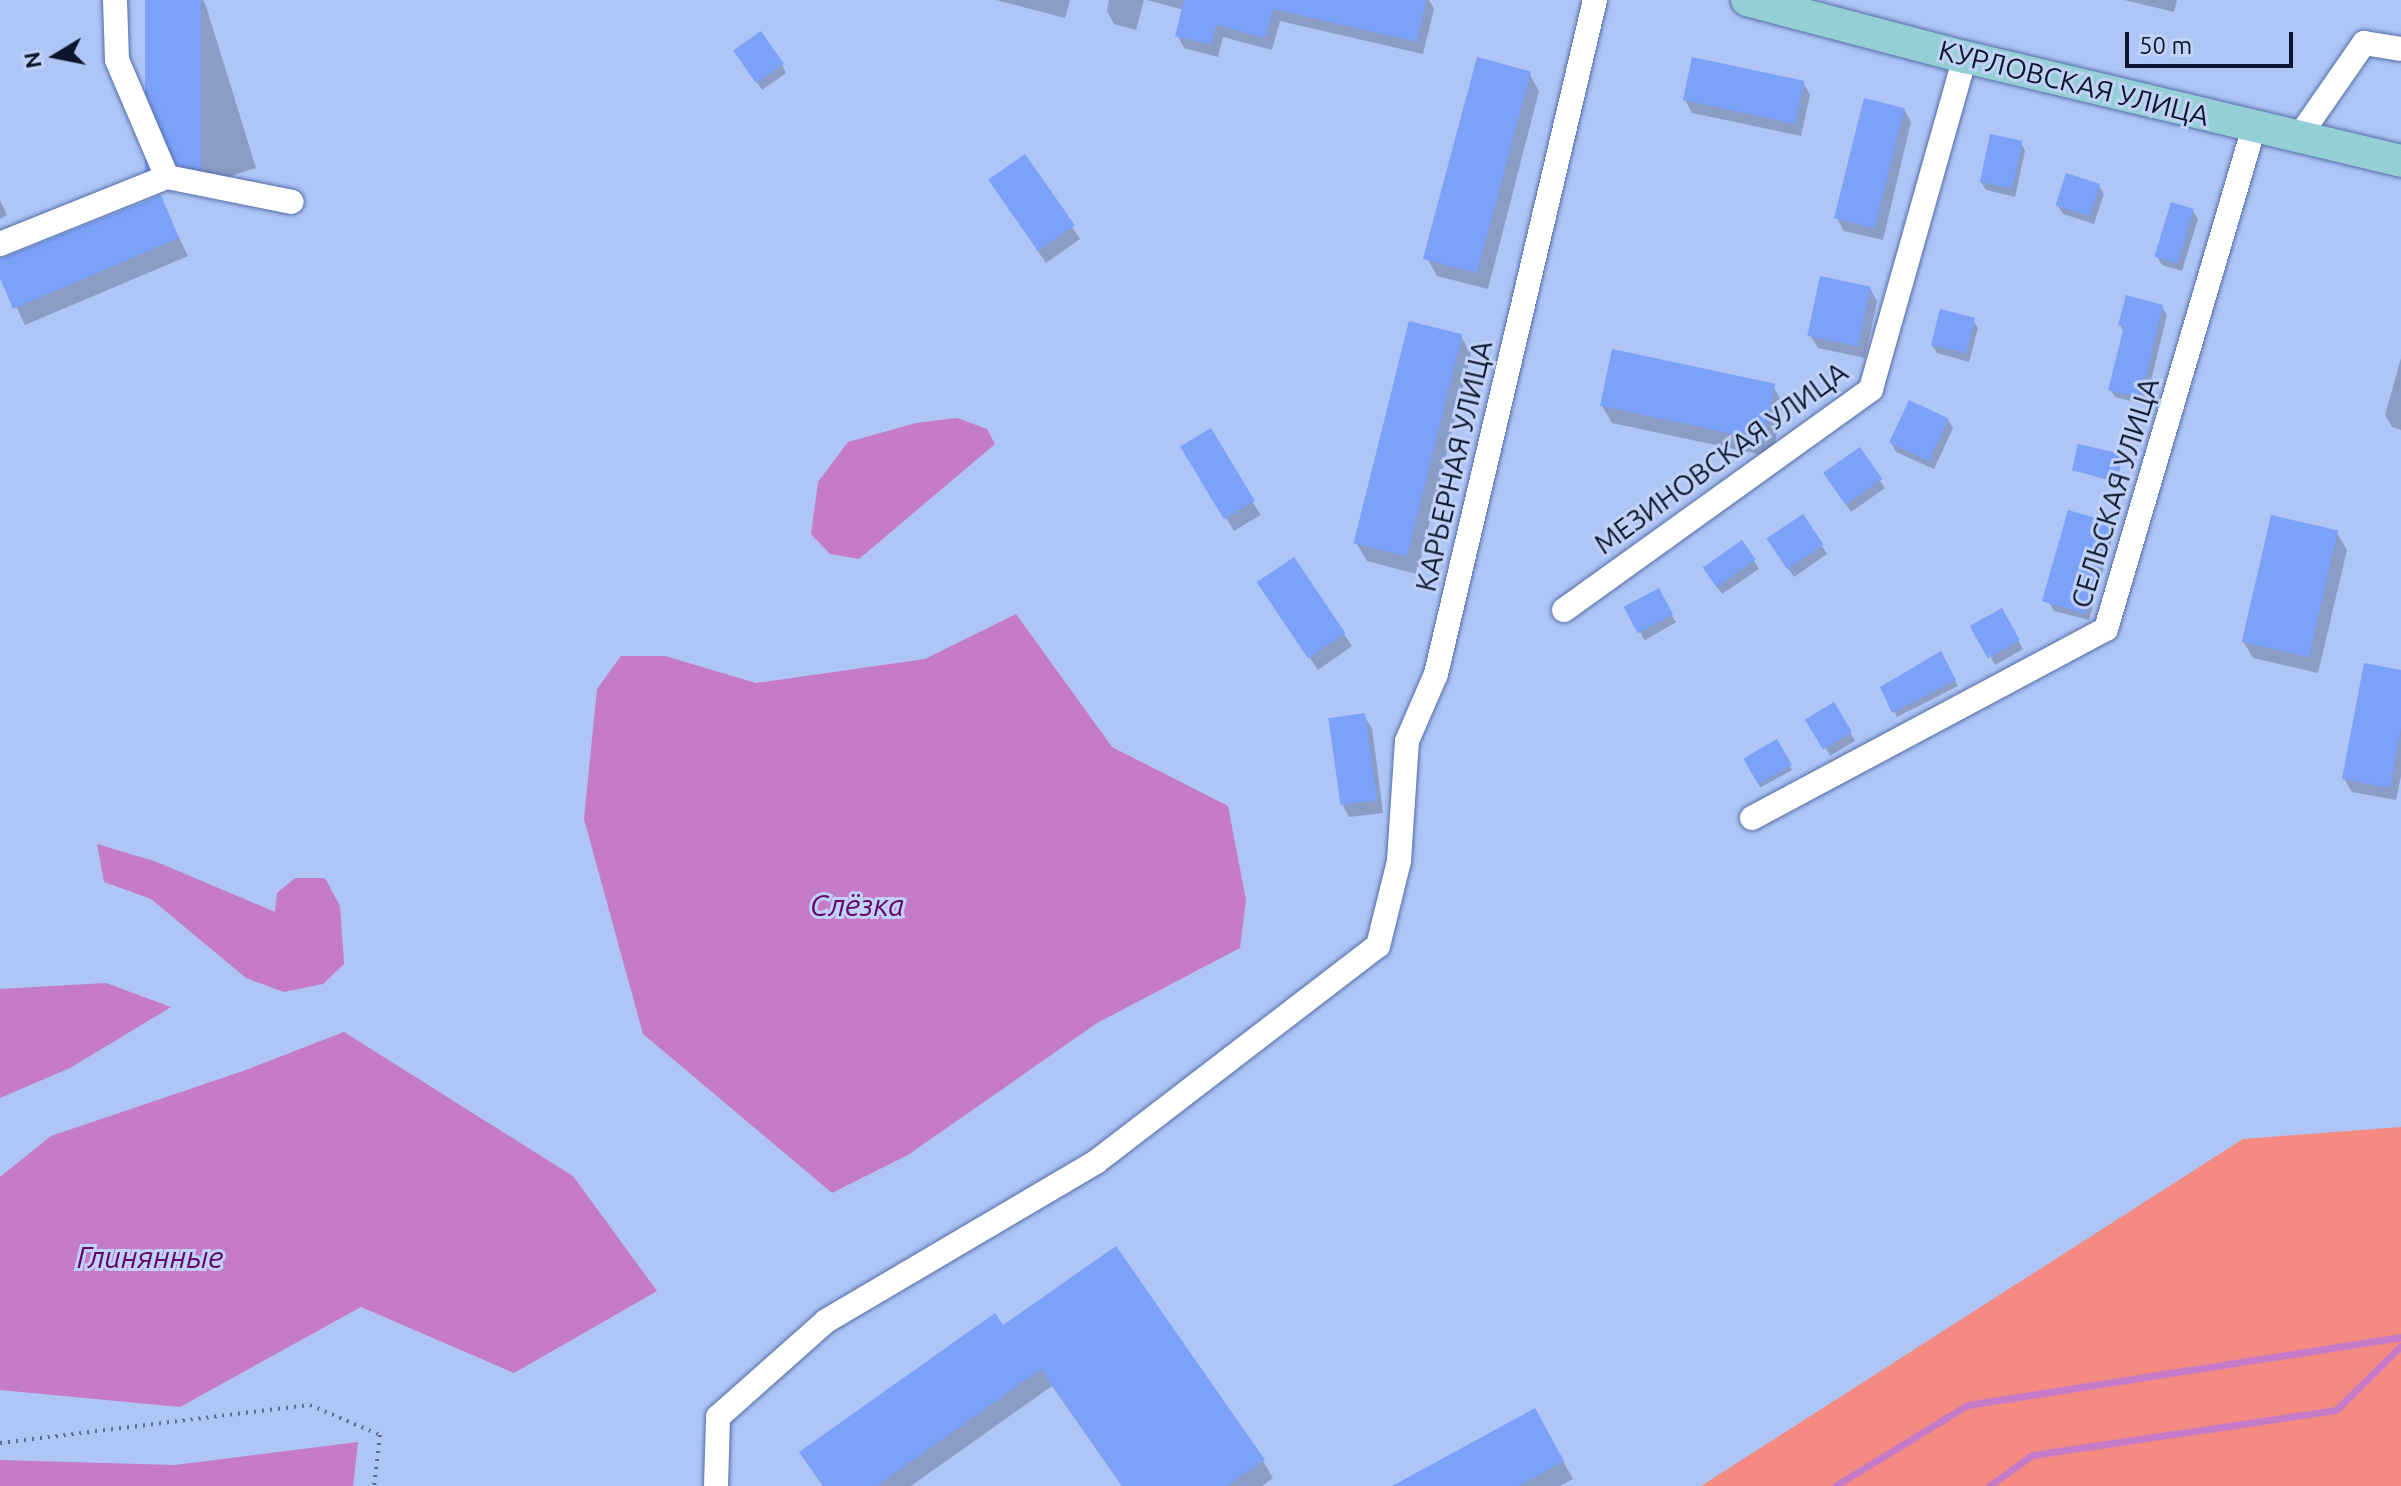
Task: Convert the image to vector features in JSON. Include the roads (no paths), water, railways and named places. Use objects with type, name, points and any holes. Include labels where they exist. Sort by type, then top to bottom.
[{"type":"main road","name":"КУРЛОВСКАЯ УЛИЦА","points":[[1747,0],[1965,57],[2401,161]]},
{"type":"street","points":[[115,0],[117,60],[167,177]]},
{"type":"street","name":"КАРЬЕРНАЯ УЛИЦА","points":[[716,1486],[718,1417],[826,1321],[1096,1162],[1378,946],[1399,861],[1407,741],[1436,674],[1595,0]]},
{"type":"street","points":[[2298,138],[2364,43],[2401,49]]},
{"type":"street","name":"МЕЗИНОВСКАЯ УЛИЦА","points":[[1564,610],[1871,389],[1965,57]]},
{"type":"street","name":"СЕЛЬСКАЯ УЛИЦА","points":[[1752,818],[2106,629],[2254,127]]},
{"type":"street","points":[[0,244],[167,177],[292,202]]},
{"type":"water","points":[[957,418],[987,429],[995,444],[859,559],[830,554],[811,534],[818,482],[848,442],[916,423]]},
{"type":"water","name":"Слёзка","points":[[1016,614],[1112,747],[1228,806],[1246,900],[1240,948],[1097,1023],[908,1155],[832,1193],[643,1034],[584,819],[597,689],[621,656],[665,656],[756,683],[925,659]]},
{"type":"water","points":[[97,844],[157,862],[275,912],[277,893],[295,878],[325,878],[340,906],[344,964],[323,984],[284,992],[246,978],[151,899],[104,882]]},
{"type":"water","points":[[106,983],[171,1007],[70,1068],[0,1098],[0,989]]},
{"type":"water","name":"Глинянные","points":[[344,1032],[573,1176],[657,1291],[514,1373],[361,1307],[180,1407],[0,1390],[0,1177],[51,1136],[243,1071]]},
{"type":"water","points":[[358,1442],[353,1486],[0,1486],[0,1460],[175,1465]]},
{"type":"waterway","points":[[1835,1486],[1967,1405],[2401,1337]]},
{"type":"waterway","points":[[1989,1486],[2032,1455],[2336,1410],[2401,1346]]}]
